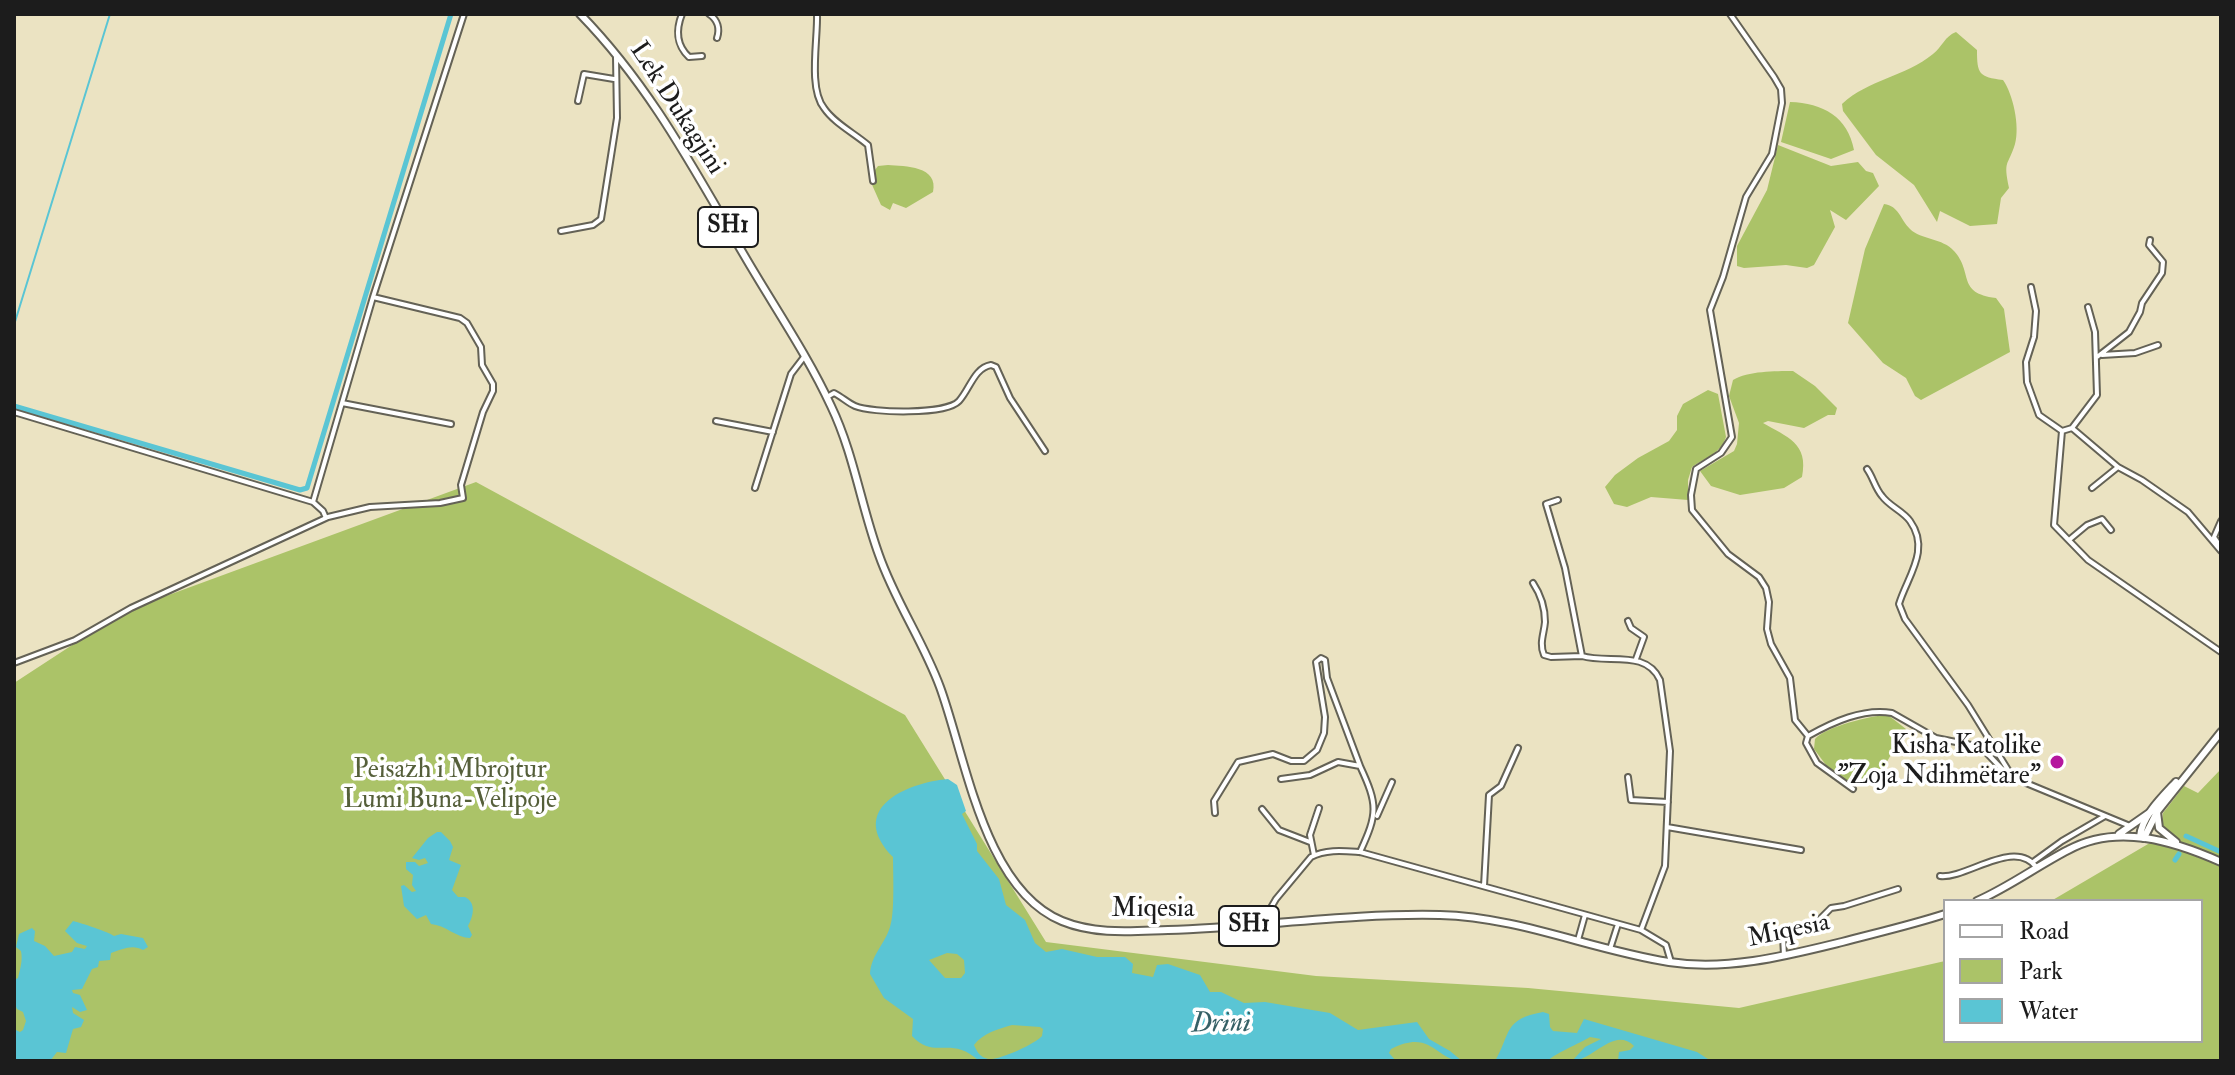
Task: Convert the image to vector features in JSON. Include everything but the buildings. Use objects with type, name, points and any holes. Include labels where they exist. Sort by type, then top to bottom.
[{"type":"main road","name":"Lek Dukagjini","points":[[580,14],[617,53],[668,125],[827,397],[850,457]]},
{"type":"main road","name":"Miqesia","points":[[850,457],[880,558],[934,670],[974,800],[1009,873],[1024,895],[1048,915],[1076,926],[1099,930],[1197,930],[1385,915],[1455,916],[1508,923],[1671,962],[1727,964],[1784,955],[1943,915]]},
{"type":"main road","points":[[2142,838],[2154,812],[2221,732]]},
{"type":"main road","points":[[1981,899],[2010,885],[2034,865],[2086,842],[2110,837],[2154,812]]},
{"type":"main road","points":[[2154,812],[2159,828],[2179,845]]},
{"type":"main road","points":[[2110,837],[2142,838],[2179,845],[2221,862]]},
{"type":"street","points":[[313,502],[373,297],[464,14]]},
{"type":"street","points":[[682,14],[678,32],[683,52],[689,57],[702,56]]},
{"type":"street","points":[[709,14],[720,31],[717,38]]},
{"type":"street","points":[[817,14],[819,98],[827,112],[868,145],[873,181]]},
{"type":"street","points":[[1730,14],[1774,77],[1781,89],[1782,103],[1772,154],[1746,197],[1710,310],[1732,437],[1721,453],[1696,469],[1691,495],[1692,510],[1728,554],[1759,577],[1766,588],[1769,602],[1767,629],[1771,644],[1790,678],[1795,720],[1808,736]]},
{"type":"street","points":[[561,231],[593,225],[601,219],[617,118],[614,79],[617,53]]},
{"type":"street","points":[[578,101],[584,74],[614,79]]},
{"type":"street","points":[[2099,356],[2129,332],[2142,303],[2162,273],[2163,262],[2149,245],[2150,240]]},
{"type":"street","points":[[2031,287],[2036,311],[2034,337],[2026,362],[2027,382],[2039,415],[2062,431]]},
{"type":"street","points":[[14,663],[75,640],[132,607],[326,518],[370,507],[440,503],[463,498],[461,485],[483,412],[493,391],[492,380],[482,365],[482,351],[467,323],[460,318],[373,297]]},
{"type":"street","points":[[2062,431],[2072,428],[2096,399],[2099,356],[2088,307]]},
{"type":"street","points":[[2099,356],[2135,353],[2158,345]]},
{"type":"street","points":[[755,488],[791,374],[804,356]]},
{"type":"street","points":[[827,397],[834,393],[859,408],[895,412],[942,409],[955,405],[980,370],[991,365],[996,367],[1010,398],[1045,451]]},
{"type":"street","points":[[342,403],[451,424]]},
{"type":"street","points":[[14,412],[313,502],[326,518]]},
{"type":"street","points":[[716,421],[773,432]]},
{"type":"street","points":[[2072,428],[2118,467],[2188,512],[2221,550]]},
{"type":"street","points":[[2062,431],[2052,519],[2054,525],[2088,560],[2221,652]]},
{"type":"street","points":[[2092,488],[2118,467]]},
{"type":"street","points":[[1867,469],[1882,498],[1909,519],[1916,534],[1917,564],[1900,600],[1901,611],[1913,633],[1968,705],[2011,775]]},
{"type":"street","points":[[1558,500],[1546,504],[1565,568],[1582,656]]},
{"type":"street","points":[[2068,541],[2087,525],[2102,519],[2111,530]]},
{"type":"street","points":[[2221,521],[2214,537],[2221,550]]},
{"type":"street","points":[[1533,583],[1543,604],[1545,623],[1541,648],[1544,655],[1636,659],[1656,672],[1660,680],[1670,751],[1667,827],[1663,876],[1641,930]]},
{"type":"street","points":[[1628,621],[1631,628],[1644,637],[1636,659]]},
{"type":"street","points":[[1215,813],[1214,801],[1238,762],[1273,754],[1291,761],[1304,761],[1317,750],[1324,733],[1325,717],[1318,659],[1325,660],[1327,678],[1375,806],[1373,824]]},
{"type":"street","points":[[1853,789],[1817,763],[1806,743],[1808,736],[1837,722],[1873,712],[1892,713],[1936,738],[1981,747],[2011,775],[2050,795],[2132,827]]},
{"type":"street","points":[[1484,887],[1489,795],[1501,786],[1518,748]]},
{"type":"street","points":[[1281,779],[1310,775],[1338,762],[1360,766]]},
{"type":"street","points":[[1628,777],[1631,800],[1668,802]]},
{"type":"street","points":[[1360,852],[1392,782]]},
{"type":"street","points":[[1314,855],[1310,842],[1319,808]]},
{"type":"street","points":[[1262,809],[1279,830],[1310,842]]},
{"type":"street","points":[[1940,876],[1954,876],[1998,860],[2023,857],[2034,865],[2062,841],[2105,816]]},
{"type":"street","points":[[1667,827],[1801,850]]},
{"type":"street","points":[[1262,925],[1262,919],[1276,899],[1314,855],[1342,850],[1360,852],[1641,930],[1666,945],[1671,962]]},
{"type":"street","points":[[1784,955],[1783,937],[1789,931],[1813,926],[1831,908],[1898,889]]},
{"type":"street","points":[[1578,940],[1585,915]]},
{"type":"street","points":[[1610,949],[1618,924]]},
{"type":"green space","points":[[1956,32],[1977,50],[1981,73],[2003,80],[2015,110],[2015,144],[2006,167],[2009,188],[2001,198],[1997,224],[1970,226],[1940,211],[1937,222],[1914,185],[1876,155],[1843,111],[1842,104],[1853,96],[1922,62]]},
{"type":"green space","points":[[1790,102],[1813,105],[1832,114],[1846,129],[1854,150],[1831,159],[1781,142]]},
{"type":"green space","points":[[1778,145],[1831,166],[1858,162],[1866,171],[1873,173],[1879,186],[1846,220],[1830,210],[1835,227],[1814,265],[1807,268],[1737,266],[1737,246],[1767,190]]},
{"type":"green space","points":[[878,166],[926,172],[931,177],[933,192],[906,208],[893,203],[890,210],[881,205],[869,178]]},
{"type":"green space","points":[[1884,204],[1896,210],[1915,233],[1954,251],[1970,287],[1975,292],[1996,298],[2004,309],[2010,352],[1921,400],[1915,396],[1906,378],[1883,363],[1848,323],[1865,249]]},
{"type":"green space","points":[[1793,371],[1815,386],[1837,408],[1835,415],[1828,415],[1804,428],[1768,421],[1763,423],[1794,442],[1802,456],[1802,477],[1784,488],[1740,495],[1711,486],[1700,471],[1734,451],[1737,444],[1739,423],[1729,396],[1733,380],[1754,373]]},
{"type":"green space","points":[[1708,390],[1718,394],[1726,437],[1716,451],[1692,467],[1688,480],[1688,500],[1651,497],[1627,507],[1614,504],[1605,487],[1615,475],[1638,458],[1669,441],[1677,430],[1677,416],[1683,404]]},
{"type":"green space","name":"Peisazh i Mbrojtur Lumi Buna-Velipoje","points":[[476,482],[905,715],[1046,942],[1316,976],[1528,988],[1739,1008],[1943,961],[1943,1043],[2203,1043],[2203,899],[2054,899],[2160,837],[2167,829],[2162,825],[2163,813],[2184,786],[2198,793],[2221,769],[2221,1061],[14,1061],[14,683],[86,636],[147,603]]},
{"type":"green space","points":[[1888,715],[1906,729],[1885,765],[1881,782],[1847,781],[1826,765],[1814,749],[1815,739],[1828,730],[1861,719]]},
{"type":"water","name":"Drini","points":[[948,779],[957,785],[966,811],[962,814],[977,844],[977,851],[999,879],[1006,905],[1025,920],[1035,943],[1046,952],[1062,949],[1097,957],[1125,957],[1133,964],[1132,973],[1153,977],[1157,965],[1168,964],[1200,975],[1210,992],[1221,992],[1244,1003],[1265,1002],[1330,1013],[1358,1030],[1417,1022],[1429,1039],[1462,1061],[1453,1060],[1432,1047],[1416,1042],[1391,1049],[1389,1053],[1396,1061],[979,1061],[960,1049],[928,1047],[920,1043],[912,1036],[913,1019],[884,998],[870,974],[892,921],[893,903],[893,857],[880,840],[876,826],[879,813],[887,802],[914,786]],"holes":[[[947,953],[957,954],[964,960],[965,973],[961,978],[945,978],[929,960]],[[1012,1025],[1040,1027],[1043,1029],[1042,1036],[1000,1057],[988,1059],[979,1054],[974,1045],[982,1037]]]},
{"type":"water","points":[[437,832],[441,832],[453,847],[449,860],[461,865],[452,890],[473,906],[468,926],[472,935],[470,938],[431,924],[426,915],[417,919],[404,906],[401,886],[416,891],[406,862],[415,862],[419,866],[428,863],[425,858],[412,858]]},
{"type":"water","points":[[73,921],[114,936],[121,934],[143,938],[148,947],[111,953],[110,960],[99,961],[98,967],[92,969],[82,989],[72,990],[80,995],[87,1010],[80,1012],[72,1007],[73,1013],[84,1020],[81,1027],[73,1029],[66,1053],[57,1052],[50,1061],[14,1061],[14,1029],[23,1030],[26,1021],[14,1002],[14,980],[18,978],[21,962],[21,951],[16,947],[19,934],[32,928],[35,931],[34,941],[45,946],[54,956],[72,952],[75,947],[85,949],[87,946],[77,943],[65,931]]},
{"type":"water","points":[[1543,1012],[1549,1014],[1553,1031],[1577,1033],[1584,1019],[1697,1052],[1711,1061],[1618,1061],[1619,1052],[1634,1046],[1619,1040],[1572,1061],[1585,1047],[1601,1039],[1590,1037],[1548,1061],[1495,1061],[1514,1023]]},
{"type":"waterway","points":[[14,325],[110,14]]},
{"type":"waterway","points":[[14,406],[300,490],[307,488],[451,14]]},
{"type":"waterway","points":[[2186,836],[2221,852]]},
{"type":"waterway","points":[[2175,860],[2179,854]]},
{"type":"place","name":"Kisha Katolike \"Zoja Ndihmëtare\"","points":[[2057,762]]}]
